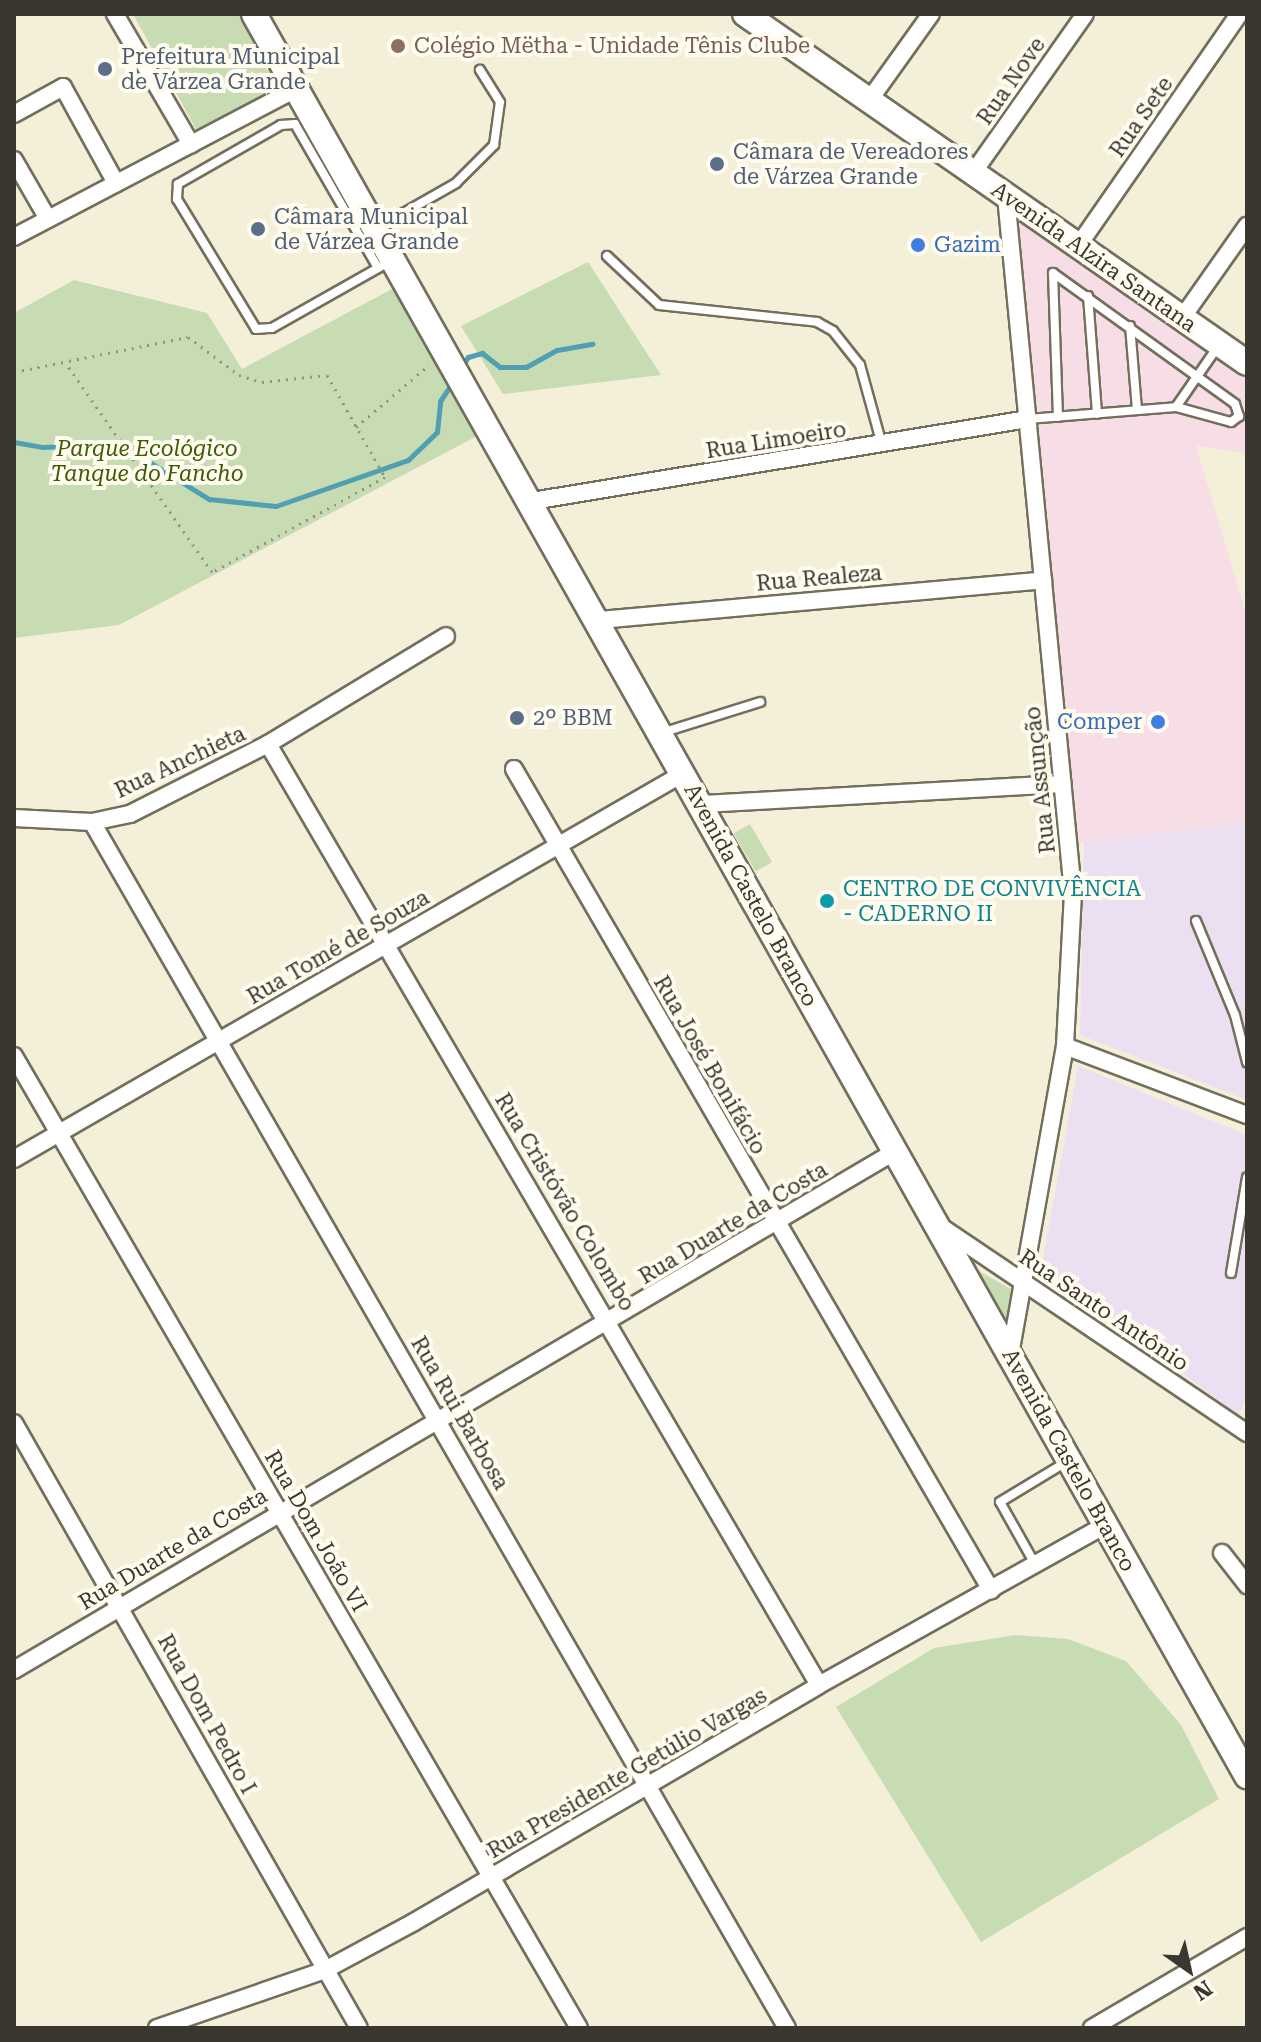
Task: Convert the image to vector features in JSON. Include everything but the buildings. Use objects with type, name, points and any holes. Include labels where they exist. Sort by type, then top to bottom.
[{"type":"street","points":[[115,14],[191,144]]},
{"type":"street","name":"Avenida Castelo Branco","points":[[254,14],[375,229],[385,264],[453,366],[532,501],[894,1152],[1247,1776]]},
{"type":"street","name":"Avenida Alzira Santana","points":[[745,14],[770,21],[868,102],[1247,363]]},
{"type":"street","points":[[868,102],[931,14]]},
{"type":"street","name":"Rua Nove","points":[[973,173],[1085,14]]},
{"type":"street","name":"Rua Sete","points":[[1078,246],[1239,14]]},
{"type":"street","points":[[14,114],[63,87],[116,183]]},
{"type":"street","points":[[16,231],[48,219],[296,89]]},
{"type":"street","points":[[14,160],[48,219]]},
{"type":"street","name":"Rua Assunção","points":[[1006,196],[1073,893],[1065,1046],[1010,1356]]},
{"type":"street","points":[[1182,318],[1247,226]]},
{"type":"street","name":"Rua Limoeiro","points":[[532,501],[882,446],[1028,419]]},
{"type":"street","name":"Rua Realeza","points":[[599,620],[1043,580]]},
{"type":"street","name":"Rua Anchieta","points":[[14,818],[92,822],[130,814],[268,744],[446,636]]},
{"type":"street","name":"Rua Cristóvão Colombo","points":[[268,744],[610,1321],[819,1685]]},
{"type":"street","name":"Rua José Bonifácio","points":[[514,769],[991,1590]]},
{"type":"street","name":"Rua Tomé de Souza","points":[[14,1159],[684,773]]},
{"type":"street","points":[[702,804],[1062,784]]},
{"type":"street","name":"Rua Rui Barbosa","points":[[92,822],[787,2028]]},
{"type":"street","points":[[1065,1046],[1247,1115]]},
{"type":"street","name":"Rua Dom João VI","points":[[14,1056],[579,2028]]},
{"type":"street","name":"Rua Duarte da Costa","points":[[14,1670],[279,1511],[610,1321],[894,1152]]},
{"type":"street","name":"Rua Santo Antônio","points":[[936,1223],[1247,1433]]},
{"type":"street","points":[[1216,1413],[1247,1447]]},
{"type":"street","name":"Rua Dom Pedro I","points":[[14,1423],[122,1606],[359,2028]]},
{"type":"street","name":"Rua Presidente Getúlio Vargas","points":[[157,2028],[325,1970],[493,1877],[819,1685],[1105,1525]]},
{"type":"street","points":[[1222,1553],[1247,1585]]},
{"type":"street","points":[[1092,2028],[1247,1937]]},
{"type":"lane","points":[[375,229],[456,183],[494,145],[500,102],[480,70]]},
{"type":"lane","points":[[295,124],[385,264],[272,328],[256,329],[177,199],[178,184],[281,125],[295,124]]},
{"type":"lane","points":[[607,256],[659,305],[817,322],[833,331],[860,365],[882,446]]},
{"type":"lane","points":[[1028,419],[1058,417],[1097,414],[1176,407],[1231,422],[1239,416],[1235,404],[1056,273],[1050,277],[1058,417]]},
{"type":"lane","points":[[1088,296],[1097,414]]},
{"type":"lane","points":[[1130,326],[1137,410]]},
{"type":"lane","points":[[1176,407],[1219,344]]},
{"type":"lane","points":[[661,733],[760,702]]},
{"type":"lane","points":[[1196,921],[1235,1015],[1247,1062]]},
{"type":"lane","points":[[1231,1273],[1247,1177]]},
{"type":"lane","points":[[1035,1565],[1000,1502],[1069,1461]]},
{"type":"path","points":[[14,372],[67,365],[188,337],[239,375],[262,382],[327,375],[385,477],[212,572],[67,365]]},
{"type":"path","points":[[356,427],[453,366]]},
{"type":"shaded area","points":[[1010,206],[1247,378],[1247,453],[1196,446],[1247,617],[1247,823],[1075,843]]},
{"type":"shaded area","points":[[1247,823],[1247,1100],[1080,1035],[1084,842]]},
{"type":"shaded area","points":[[1078,1066],[1247,1135],[1247,1394],[1239,1415],[1041,1270]]},
{"type":"green space","points":[[133,14],[245,14],[284,85],[197,131]]},
{"type":"green space","points":[[588,262],[661,375],[503,394],[461,326]]},
{"type":"green space","name":"Parque Ecológico Tanque do Fancho","points":[[74,280],[207,313],[242,369],[394,288],[479,435],[119,625],[14,638],[14,313]]},
{"type":"green space","points":[[750,824],[772,862],[756,872],[734,834]]},
{"type":"green space","points":[[966,1264],[1011,1289],[1005,1331]]},
{"type":"green space","points":[[1016,1635],[1068,1639],[1126,1661],[1181,1725],[1219,1799],[981,1942],[836,1707],[934,1648]]},
{"type":"waterway","points":[[461,368],[468,357],[482,353],[500,367],[526,367],[557,350],[592,344]]},
{"type":"waterway","points":[[138,455],[209,499],[276,506],[408,460],[437,432],[440,401],[452,383]]},
{"type":"waterway","points":[[14,442],[42,447],[114,444]]},
{"type":"place","name":"Colégio Mëtha - Unidade Tênis Clube","points":[[398,46]]},
{"type":"place","name":"Prefeitura Municipal de Várzea Grande","points":[[105,69]]},
{"type":"place","name":"Câmara de Vereadores de Várzea Grande","points":[[717,164]]},
{"type":"place","name":"Câmara Municipal de Várzea Grande","points":[[258,229]]},
{"type":"place","name":"Gazim","points":[[918,245]]},
{"type":"place","name":"2º BBM","points":[[517,718]]},
{"type":"place","name":"Comper","points":[[1158,722]]},
{"type":"place","name":"CENTRO DE CONVIVÊNCIA - CADERNO II","points":[[827,901]]}]
